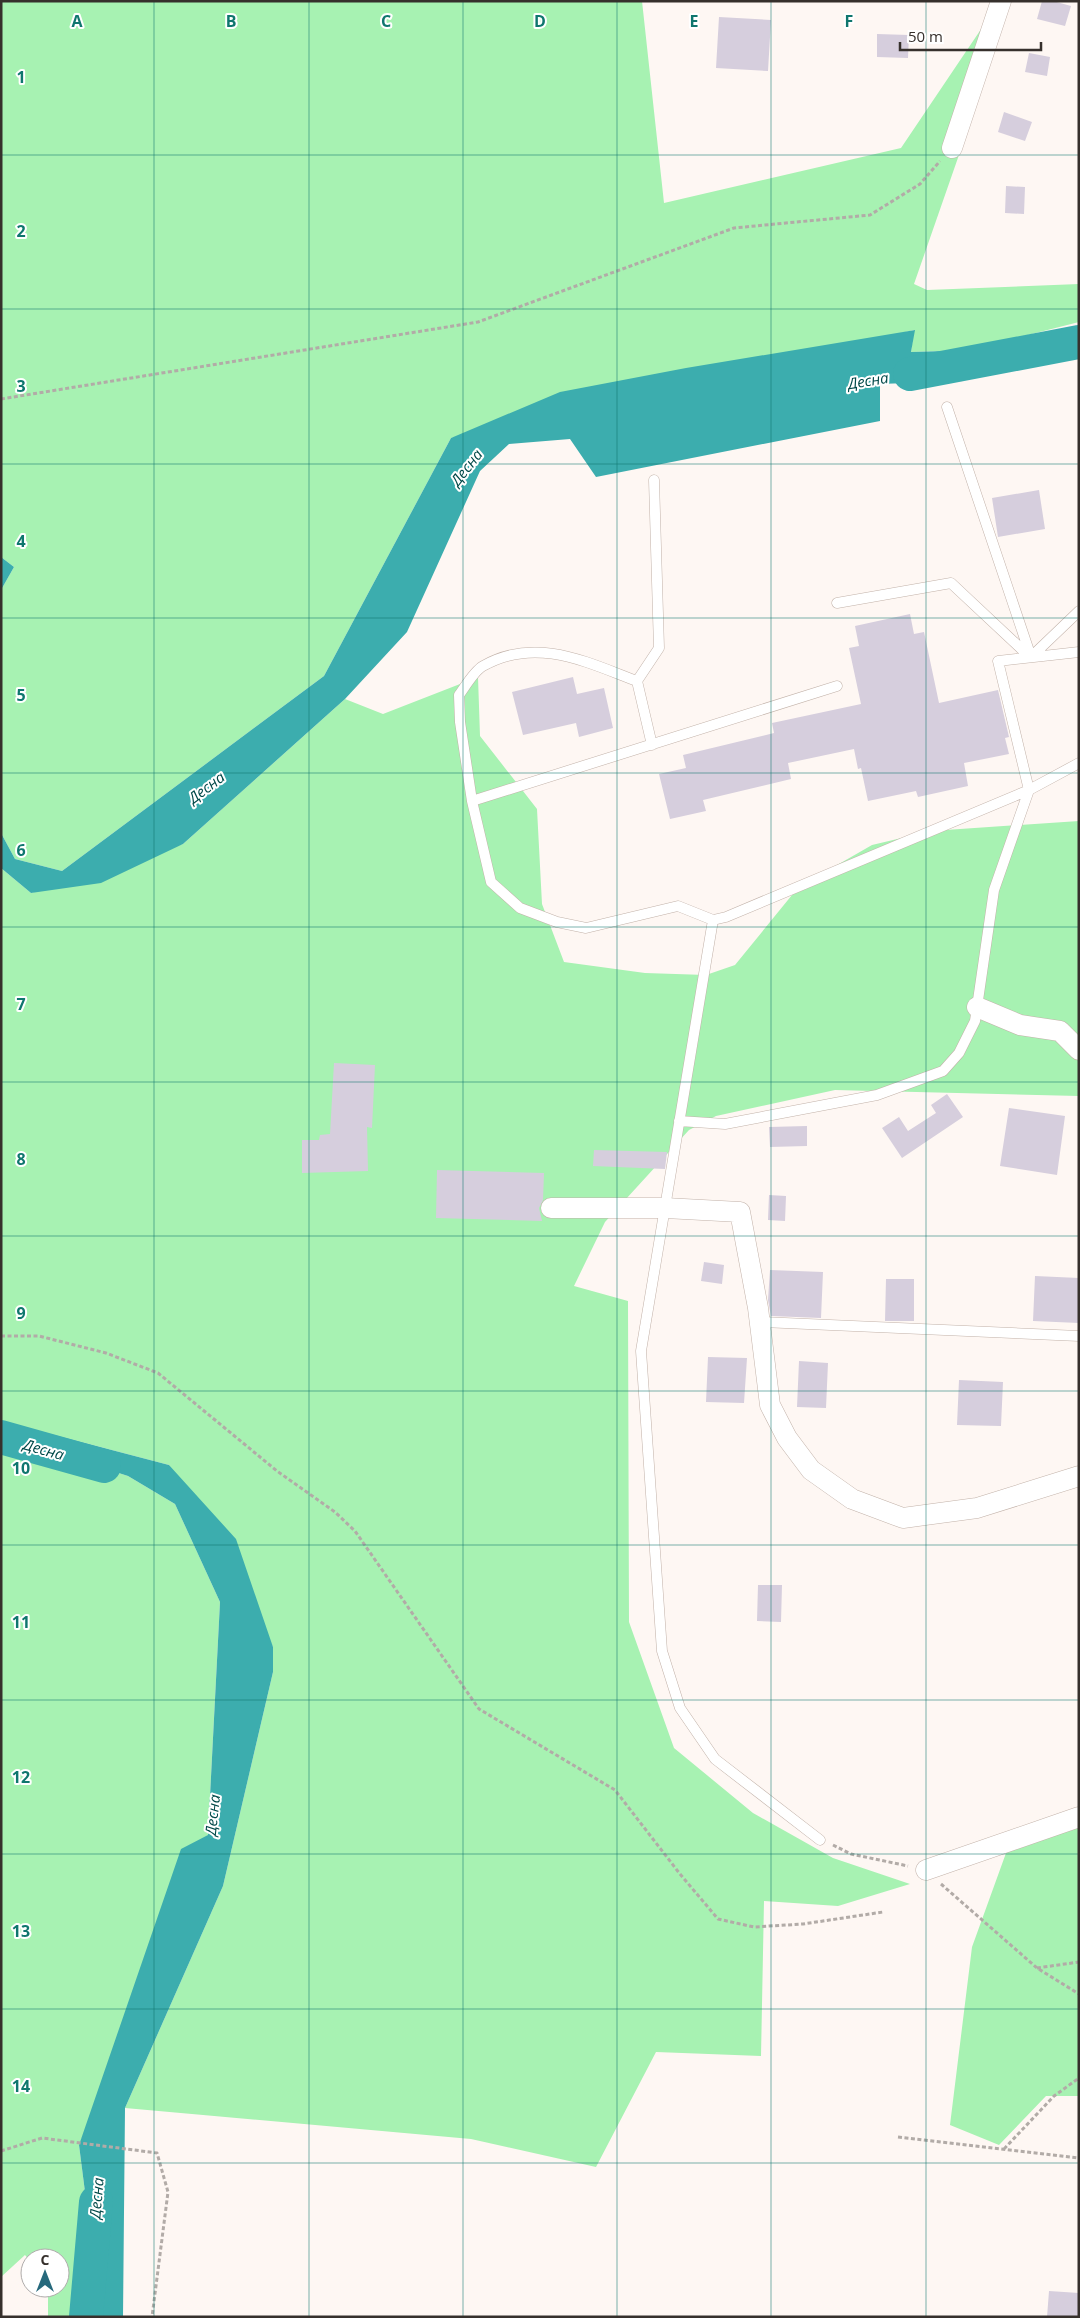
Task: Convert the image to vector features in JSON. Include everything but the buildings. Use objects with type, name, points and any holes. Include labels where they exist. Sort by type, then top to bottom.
[{"type":"street","points":[[952,148],[1001,1]]},
{"type":"street","points":[[977,1007],[1020,1025],[1060,1031],[1079,1050]]},
{"type":"street","points":[[551,1208],[665,1208],[740,1212],[748,1247],[760,1322],[770,1405],[787,1438],[811,1470],[852,1499],[902,1518],[977,1508],[1079,1476]]},
{"type":"street","points":[[926,1870],[1079,1818]]},
{"type":"lane","points":[[947,407],[1031,657]]},
{"type":"lane","points":[[652,745],[637,681],[659,648],[654,480]]},
{"type":"lane","points":[[837,603],[951,583],[1031,657]]},
{"type":"lane","points":[[1031,657],[1079,612]]},
{"type":"lane","points":[[637,681],[565,654],[517,652],[481,667],[458,695],[460,722],[472,800],[491,882],[520,908],[557,922],[586,928],[678,906],[713,920],[726,917],[1029,790],[1079,763]]},
{"type":"lane","points":[[679,1121],[725,1124],[868,1097],[944,1071],[959,1053],[975,1021],[994,890],[1029,790],[998,661],[1079,652]]},
{"type":"lane","points":[[472,800],[837,686]]},
{"type":"lane","points":[[713,920],[641,1351],[662,1651],[680,1708],[715,1759],[820,1840]]},
{"type":"lane","points":[[760,1322],[1079,1336]]},
{"type":"path","points":[[1,399],[478,322],[734,228],[870,215],[920,184],[952,148]]},
{"type":"path","points":[[1,1336],[39,1336],[106,1353],[158,1373],[277,1470],[335,1512],[355,1531],[479,1709],[615,1790],[680,1874],[718,1919],[754,1927],[803,1924],[883,1912]]},
{"type":"path","points":[[820,1840],[851,1854],[926,1870],[1036,1968],[1079,1994]]},
{"type":"path","points":[[1036,1968],[1079,1962]]},
{"type":"path","points":[[1003,2149],[1054,2096],[1079,2078]]},
{"type":"path","points":[[898,2137],[1079,2158]]},
{"type":"path","points":[[1,2150],[42,2138],[158,2154],[168,2192],[152,2317]]},
{"type":"green space","points":[[1,1],[642,1],[664,203],[901,148],[1000,1],[1009,1],[983,86],[914,284],[927,290],[1079,284],[1079,322],[985,346],[945,351],[911,352],[914,330],[451,438],[324,676],[62,871],[15,859],[1,833],[1,590],[14,567],[1,557]]},
{"type":"green space","points":[[478,677],[480,736],[537,809],[542,904],[564,962],[645,973],[706,975],[735,965],[792,895],[818,876],[872,845],[931,831],[1079,821],[1079,1096],[835,1090],[716,1116],[689,1130],[605,1222],[574,1286],[628,1301],[629,1622],[674,1748],[753,1813],[833,1858],[910,1884],[838,1906],[764,1901],[761,2056],[656,2052],[596,2167],[471,2139],[125,2108],[223,1886],[273,1672],[273,1647],[169,1465],[1,1421],[1,868],[31,893],[183,844],[345,699],[383,714]]},
{"type":"green space","points":[[1,1435],[128,1476],[175,1504],[220,1602],[208,1835],[79,2145],[101,2317],[48,2317],[48,2298],[70,2298],[70,2248],[20,2248],[20,2260],[1,2277]]},
{"type":"green space","points":[[1079,1827],[1079,2096],[1046,2096],[999,2145],[950,2125],[972,1947],[1010,1842]]},
{"type":"water","points":[[915,330],[911,352],[945,351],[963,381],[880,384],[880,421],[596,477],[570,439],[509,444],[480,471],[407,632],[345,699],[183,844],[101,883],[31,893],[1,868],[1,833],[15,859],[62,871],[324,676],[451,438],[560,392],[686,368]]},
{"type":"water","points":[[1,557],[14,567],[1,590]]},
{"type":"water","points":[[1,1421],[169,1465],[236,1539],[273,1647],[273,1672],[223,1886],[125,2108],[123,2317],[101,2317],[79,2145],[181,1849],[208,1835],[220,1602],[175,1504],[128,1476],[1,1435]]},
{"type":"waterway","name":"Десна","points":[[910,374],[1079,342]]},
{"type":"waterway","name":"Десна","points":[[1,1437],[104,1466]]},
{"type":"waterway","name":"Десна","points":[[86,2317],[96,2202]]}]
